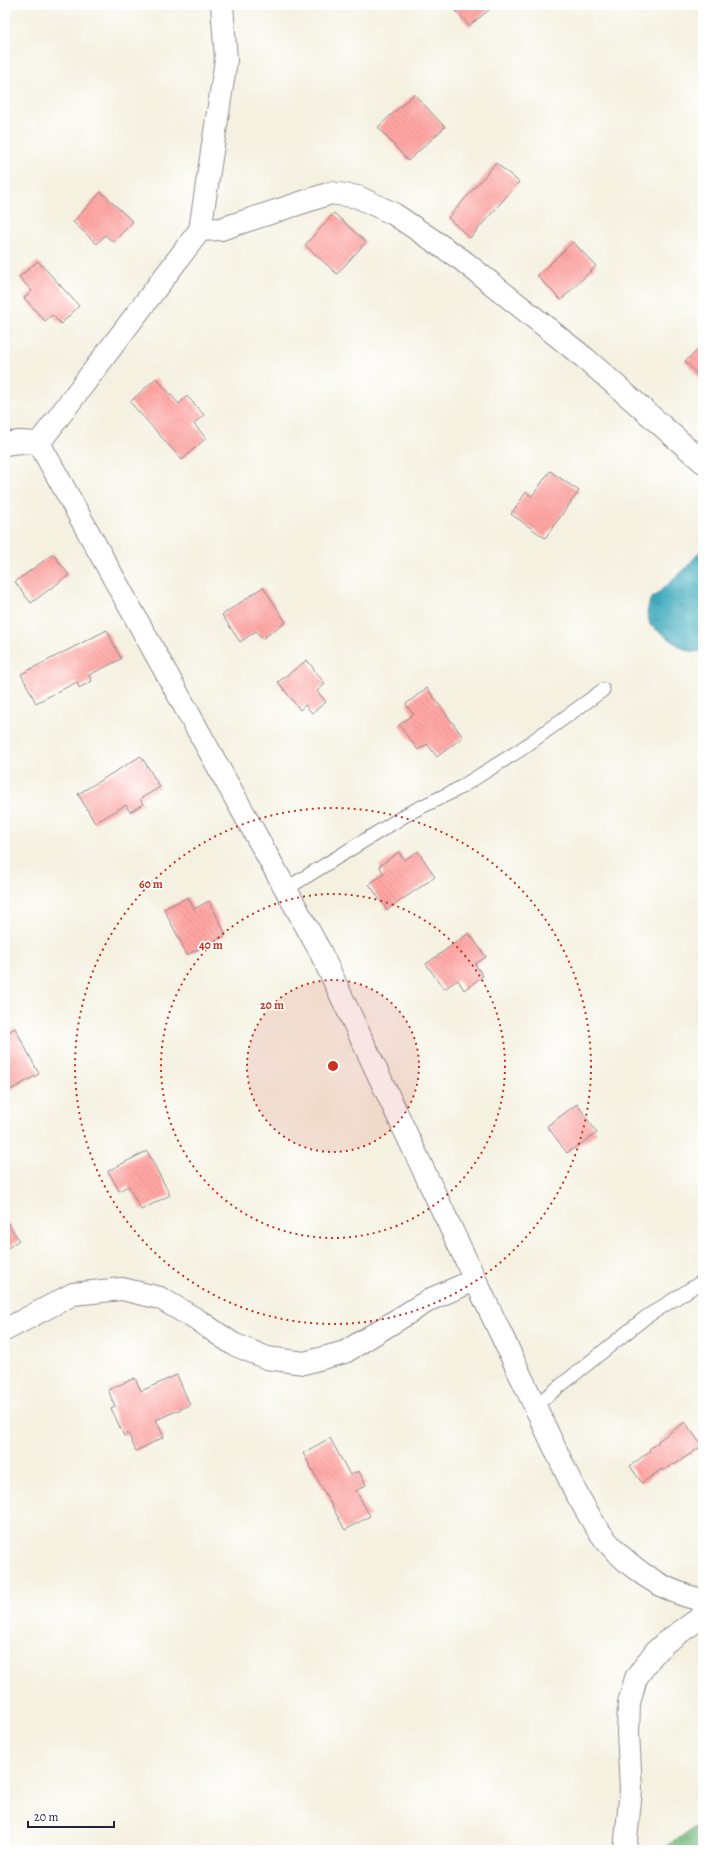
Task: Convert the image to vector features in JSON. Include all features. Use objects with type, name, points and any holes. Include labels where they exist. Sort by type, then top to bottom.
[{"type":"street","points":[[39,444],[200,230],[226,60],[222,5]]},
{"type":"street","points":[[200,230],[221,229],[331,193],[358,197],[394,214],[462,260],[586,359],[703,462]]},
{"type":"street","points":[[5,444],[18,442],[39,444]]},
{"type":"street","points":[[39,444],[320,951],[576,1493],[596,1528],[623,1560],[656,1582],[694,1598],[703,1600]]},
{"type":"street","points":[[5,1330],[73,1294],[122,1289],[160,1298],[200,1320],[233,1344],[267,1358],[304,1363],[345,1352],[431,1299],[476,1280]]},
{"type":"street","points":[[625,1850],[632,1790],[628,1732],[630,1703],[636,1678],[655,1652],[666,1642],[703,1616]]},
{"type":"lane","points":[[286,889],[409,813],[458,789],[520,750],[604,690]]},
{"type":"lane","points":[[535,1406],[646,1317],[703,1281]]},
{"type":"green space","points":[[703,1822],[703,1850],[660,1850]]},
{"type":"water","points":[[703,548],[703,651],[693,652],[682,648],[650,625],[647,613],[650,600],[684,570]]},
{"type":"building","points":[[451,5],[495,5],[469,26]]},
{"type":"building","points":[[414,94],[445,127],[408,161],[378,127]]},
{"type":"building","points":[[496,163],[519,182],[470,238],[448,218]]},
{"type":"building","points":[[101,192],[133,222],[113,242],[105,235],[97,244],[73,222]]},
{"type":"building","points":[[334,213],[366,242],[337,274],[305,245]]},
{"type":"building","points":[[573,242],[596,266],[561,300],[537,276]]},
{"type":"building","points":[[38,261],[79,306],[61,324],[52,315],[45,321],[24,298],[32,291],[19,277]]},
{"type":"building","points":[[703,346],[703,382],[685,361]]},
{"type":"building","points":[[156,378],[179,404],[187,396],[204,415],[194,424],[206,438],[182,460],[130,402]]},
{"type":"building","points":[[550,471],[579,491],[545,538],[511,514],[526,492],[532,496]]},
{"type":"building","points":[[53,554],[69,575],[31,603],[15,582]]},
{"type":"building","points":[[263,587],[286,622],[262,639],[256,631],[240,642],[222,615]]},
{"type":"building","points":[[107,630],[121,659],[89,675],[92,681],[79,688],[77,682],[36,703],[21,674]]},
{"type":"building","points":[[307,660],[325,684],[317,691],[326,702],[312,713],[305,705],[300,710],[278,682]]},
{"type":"building","points":[[427,688],[463,737],[437,757],[427,744],[418,750],[399,725],[413,714],[406,704]]},
{"type":"building","points":[[141,756],[160,787],[140,799],[143,804],[130,812],[126,805],[95,823],[78,794]]},
{"type":"building","points":[[418,851],[435,877],[387,910],[369,884],[384,874],[379,866],[399,852],[404,860]]},
{"type":"building","points":[[188,897],[194,909],[209,901],[226,935],[187,955],[164,909]]},
{"type":"building","points":[[469,933],[486,957],[475,964],[483,976],[464,990],[458,980],[444,989],[426,964]]},
{"type":"building","points":[[15,1028],[39,1074],[5,1093],[5,1034]]},
{"type":"building","points":[[577,1104],[597,1133],[567,1153],[547,1126]]},
{"type":"building","points":[[147,1151],[170,1195],[141,1210],[128,1186],[119,1191],[108,1171]]},
{"type":"building","points":[[5,1219],[19,1240],[5,1250]]},
{"type":"building","points":[[177,1375],[190,1405],[156,1420],[164,1437],[136,1451],[128,1433],[124,1436],[111,1408],[115,1406],[108,1390],[135,1378],[141,1391]]},
{"type":"building","points":[[685,1422],[702,1446],[674,1465],[673,1464],[663,1471],[662,1469],[642,1483],[630,1466],[650,1451],[649,1449],[659,1442],[658,1441]]},
{"type":"building","points":[[330,1438],[350,1475],[359,1471],[366,1485],[356,1491],[370,1516],[345,1530],[303,1453]]}]
